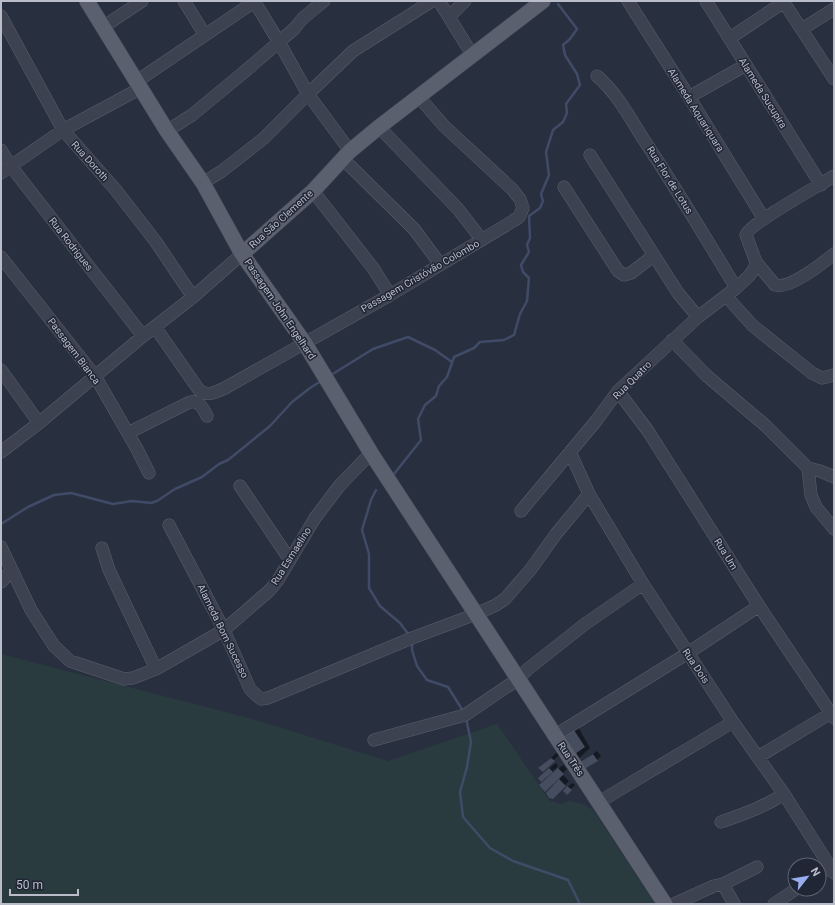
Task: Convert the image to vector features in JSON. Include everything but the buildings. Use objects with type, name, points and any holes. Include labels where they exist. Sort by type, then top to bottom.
[{"type":"main road","name":"Passagem John Engelhard","points":[[88,1],[167,131],[203,183],[242,254],[304,342],[371,453],[476,614]]},
{"type":"main road","name":"Rua São Clemente","points":[[242,254],[313,191],[346,155],[379,127],[543,1]]},
{"type":"main road","name":"Rua Três","points":[[476,614],[554,736],[665,904]]},
{"type":"street","points":[[103,27],[142,1]]},
{"type":"street","points":[[184,1],[205,35]]},
{"type":"street","points":[[6,169],[63,130],[139,85],[205,35],[254,1],[308,94],[346,155],[414,229],[440,264]]},
{"type":"street","points":[[167,131],[192,115],[279,42],[294,29],[303,18],[324,1]]},
{"type":"street","points":[[203,183],[222,171],[263,139],[353,51],[432,1]]},
{"type":"street","points":[[439,1],[473,56]]},
{"type":"street","points":[[449,17],[465,1]]},
{"type":"street","name":"Alameda Aquariquara","points":[[628,1],[764,219]]},
{"type":"street","name":"Alameda Sucupira","points":[[706,1],[821,185]]},
{"type":"street","points":[[730,38],[783,2],[834,79]]},
{"type":"street","points":[[802,29],[834,9]]},
{"type":"street","name":"Rua Doroth","points":[[1,16],[63,130],[115,189],[156,242],[193,297]]},
{"type":"street","points":[[689,98],[746,65]]},
{"type":"street","name":"Rua Flor de Lotus","points":[[597,76],[609,87],[632,121],[736,288]]},
{"type":"street","name":"Passagem Cristóvão Colombo","points":[[155,327],[192,382],[203,393],[211,394],[225,388],[304,342],[390,295],[513,222],[523,208],[520,199],[512,189],[444,126],[418,96]]},
{"type":"street","points":[[379,127],[458,209],[482,240]]},
{"type":"street","name":"Rua Rodrigues","points":[[1,150],[6,169],[143,336]]},
{"type":"street","points":[[590,155],[653,256],[678,293],[698,317]]},
{"type":"street","points":[[834,176],[764,219],[751,228],[746,235],[756,262],[775,285],[779,286],[789,284],[834,254]]},
{"type":"street","points":[[564,187],[621,274],[624,275],[631,273],[653,256]]},
{"type":"street","points":[[313,191],[373,268],[390,295]]},
{"type":"street","name":"Rua São Clemente","points":[[1,452],[39,423],[143,336],[193,297],[242,254]]},
{"type":"street","name":"Passagem Bianca","points":[[1,257],[95,376],[149,473]]},
{"type":"street","name":"Rua Quatro","points":[[521,511],[618,391],[698,317],[736,288],[749,276],[754,269],[756,262]]},
{"type":"street","points":[[726,296],[753,326],[812,374],[822,378],[834,375]]},
{"type":"street","points":[[672,340],[707,376],[766,426],[808,468],[834,477]]},
{"type":"street","points":[[1,370],[39,423]]},
{"type":"street","name":"Rua Um","points":[[618,391],[648,431],[759,606],[832,715]]},
{"type":"street","points":[[128,433],[194,401],[199,404],[207,416]]},
{"type":"street","name":"Rua Dois","points":[[570,452],[589,494],[643,584],[733,722],[784,794],[832,870]]},
{"type":"street","name":"Rua Esmaelino","points":[[1,547],[31,610],[54,646],[70,661],[124,679],[133,678],[156,669],[224,630],[270,590],[278,580],[315,518],[340,485],[371,453]]},
{"type":"street","points":[[808,468],[811,495],[816,507],[834,529]]},
{"type":"street","points":[[240,486],[290,560]]},
{"type":"street","points":[[476,614],[505,599],[531,569],[556,534],[589,494]]},
{"type":"street","name":"Alameda Bom Sucesso","points":[[169,525],[224,630],[250,689],[256,696],[261,698],[268,698],[412,638],[476,614]]},
{"type":"street","points":[[102,548],[109,570],[156,669]]},
{"type":"street","points":[[1,582],[12,570]]},
{"type":"street","points":[[374,740],[464,715],[518,679],[528,669],[585,624],[643,584]]},
{"type":"street","points":[[554,736],[688,653],[759,606]]},
{"type":"street","points":[[758,757],[832,715]]},
{"type":"street","points":[[599,802],[733,722]]},
{"type":"street","points":[[721,822],[754,811],[769,804],[784,794]]},
{"type":"street","points":[[674,904],[714,886],[723,884],[757,867]]},
{"type":"street","points":[[723,884],[734,904]]},
{"type":"street","points":[[774,904],[787,895]]},
{"type":"shaded area","points":[[1,654],[252,719],[388,761],[497,724],[550,801],[561,804],[570,801],[583,804],[593,810],[655,904],[1,904]]},
{"type":"waterway","points":[[394,474],[421,440],[418,419],[425,405],[436,396],[439,386],[447,377],[454,357],[474,348],[480,342],[504,340],[514,335],[520,314],[527,301],[529,278],[523,272],[521,265],[529,252],[527,245],[530,238],[529,216],[540,208],[543,201],[541,194],[549,175],[546,152],[553,130],[563,122],[567,113],[566,104],[580,85],[577,74],[565,55],[563,45],[570,39],[577,29],[558,4]]},
{"type":"waterway","points":[[331,375],[373,349],[408,337],[435,350],[452,362]]},
{"type":"waterway","points":[[1,524],[28,507],[54,495],[71,493],[113,504],[132,501],[151,503],[157,501],[175,489],[202,477],[219,464],[228,460],[270,426],[292,402],[321,381]]},
{"type":"waterway","points":[[376,490],[371,500],[362,530],[369,554],[369,588],[380,606],[400,623],[409,635]]},
{"type":"waterway","points":[[412,642],[412,650],[417,666],[427,680],[448,687],[463,711]]},
{"type":"waterway","points":[[466,718],[471,742],[467,767],[460,792],[463,817],[490,848],[513,861],[568,880],[580,904]]}]
